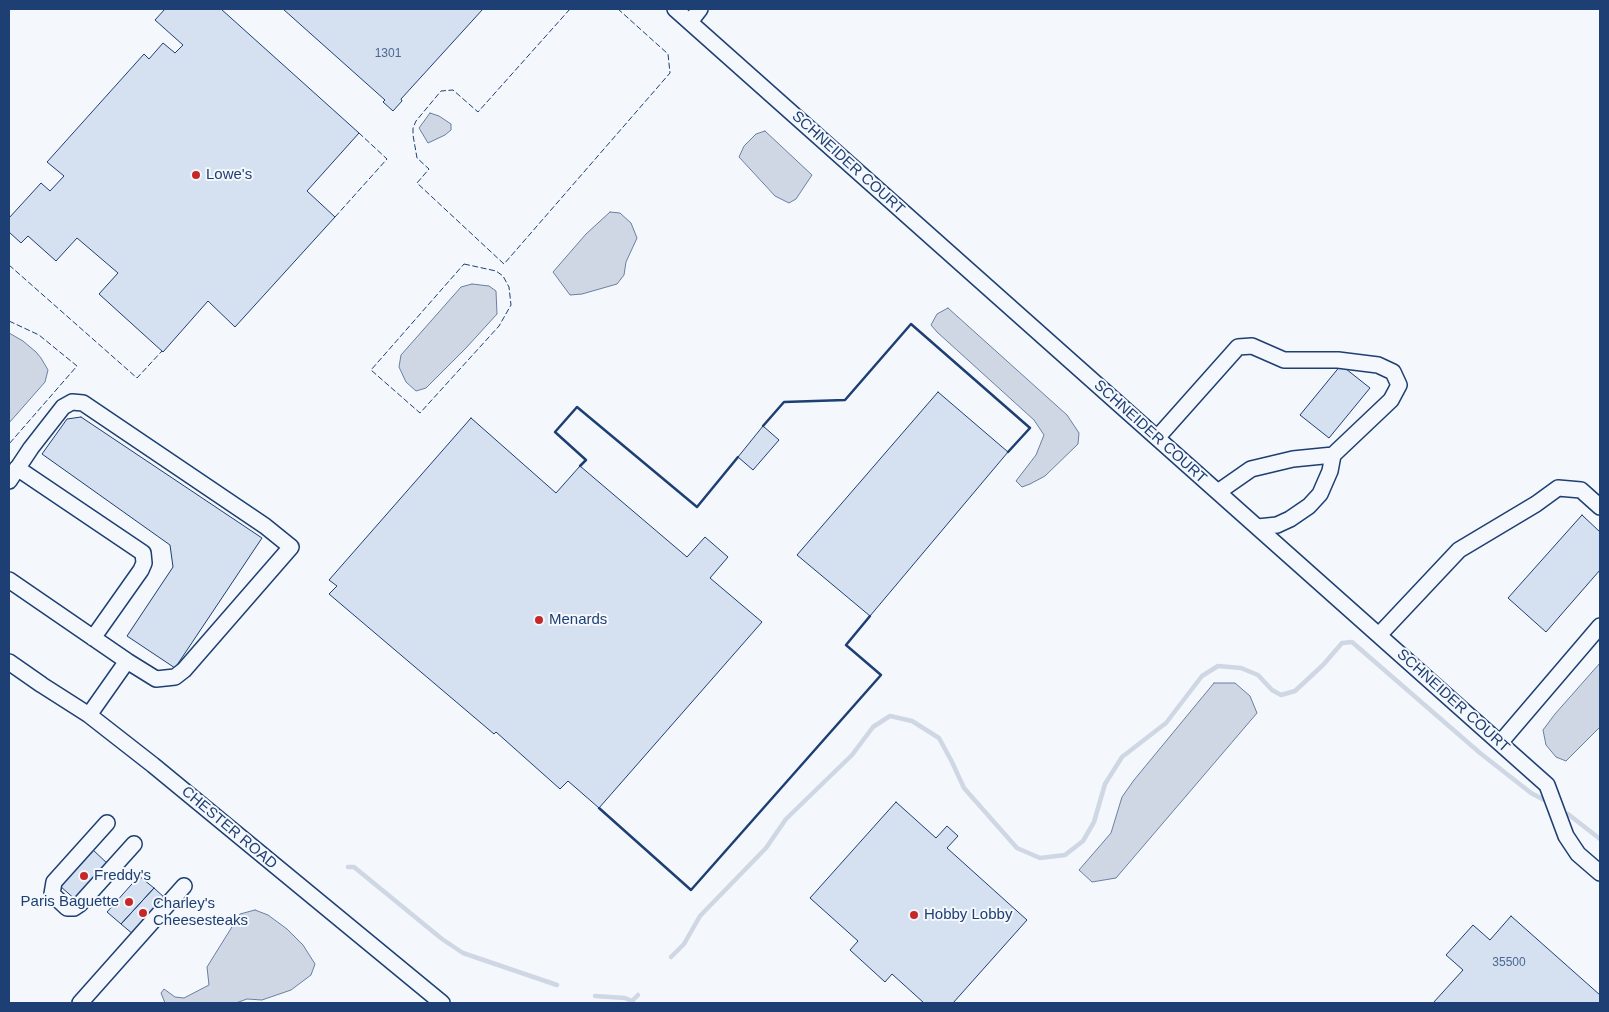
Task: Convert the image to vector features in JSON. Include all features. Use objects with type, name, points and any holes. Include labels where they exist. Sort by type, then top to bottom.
[{"type":"street","name":"SCHNEIDER COURT","points":[[675,9],[1547,785],[1566,836],[1578,854],[1600,873]]},
{"type":"street","points":[[690,22],[700,9]]},
{"type":"street","points":[[1157,438],[1238,347],[1252,346],[1284,360],[1338,360],[1378,365],[1393,372],[1399,385],[1391,400],[1334,455],[1330,471],[1320,494],[1309,506],[1290,519],[1277,525],[1258,527]]},
{"type":"street","points":[[9,580],[93,638],[127,661],[156,679],[175,677],[184,670],[291,548],[265,526],[82,403],[72,402],[63,407],[13,475],[143,553],[144,563],[141,570],[93,638]]},
{"type":"street","points":[[1218,492],[1251,469],[1293,459],[1334,455]]},
{"type":"street","points":[[1379,635],[1459,550],[1536,504],[1558,488],[1581,490],[1600,507]]},
{"type":"street","points":[[1500,743],[1600,626]]},
{"type":"street","points":[[89,715],[127,661]]},
{"type":"street","name":"CHESTER ROAD","points":[[9,662],[89,715],[153,765],[442,1003]]},
{"type":"street","points":[[107,823],[54,882],[52,894],[67,908],[74,908],[80,904],[134,844]]},
{"type":"street","points":[[80,1003],[184,886]]},
{"type":"shaded area","points":[[430,113],[439,116],[451,124],[451,130],[428,143],[419,128]]},
{"type":"shaded area","points":[[765,131],[812,175],[796,199],[789,203],[775,196],[739,157],[744,146],[756,134]]},
{"type":"shaded area","points":[[610,212],[620,213],[631,223],[637,238],[626,262],[624,275],[617,284],[582,294],[570,295],[553,272],[586,234]]},
{"type":"shaded area","points":[[472,284],[489,286],[496,291],[497,314],[426,388],[416,391],[406,382],[399,367],[401,355],[461,287]]},
{"type":"shaded area","points":[[948,308],[1067,415],[1079,433],[1078,444],[1045,476],[1030,484],[1022,487],[1016,481],[1036,455],[1044,435],[1034,420],[931,325],[937,314]]},
{"type":"shaded area","points":[[9,333],[23,341],[36,352],[48,370],[45,382],[9,423]]},
{"type":"shaded area","points":[[1600,663],[1600,727],[1566,761],[1556,757],[1546,745],[1543,730]]},
{"type":"shaded area","points":[[1214,683],[1235,683],[1250,696],[1257,713],[1116,878],[1092,882],[1079,870],[1111,833],[1122,797]]},
{"type":"shaded area","points":[[255,910],[268,915],[287,929],[303,945],[315,964],[311,975],[291,990],[262,1000],[247,999],[236,1003],[165,1003],[161,993],[164,989],[175,997],[184,998],[209,985],[207,967],[240,914]]},
{"type":"building","points":[[165,9],[221,9],[359,133],[307,191],[335,217],[235,327],[208,301],[163,352],[99,294],[118,273],[77,238],[56,261],[28,236],[21,243],[9,232],[9,218],[41,183],[50,191],[64,176],[47,162],[144,54],[149,59],[163,43],[175,53],[183,45],[155,20]]},
{"type":"building","points":[[283,9],[483,9],[401,99],[402,101],[393,111],[383,102],[385,100]]},
{"type":"building","points":[[1341,365],[1370,388],[1329,438],[1300,415]]},
{"type":"building","points":[[938,392],[1008,452],[870,616],[797,555]]},
{"type":"building","points":[[81,417],[262,538],[175,668],[127,636],[173,567],[170,545],[42,454],[67,419]]},
{"type":"building","points":[[471,418],[556,493],[580,466],[687,557],[705,537],[728,557],[710,578],[762,622],[599,808],[568,781],[560,789],[496,732],[494,734],[329,594],[337,586],[329,580]]},
{"type":"building","points":[[763,426],[779,440],[753,470],[738,457]]},
{"type":"building","points":[[1582,515],[1600,532],[1600,570],[1546,632],[1508,598]]},
{"type":"building","points":[[896,802],[936,838],[947,826],[958,836],[947,848],[1027,920],[953,1003],[924,1003],[892,974],[885,982],[850,950],[858,941],[810,898]]},
{"type":"building","points":[[92,849],[109,865],[77,901],[60,886]]},
{"type":"building","points":[[139,876],[154,888],[121,924],[107,912]]},
{"type":"building","points":[[154,888],[166,899],[134,935],[121,924]]},
{"type":"building","points":[[1511,916],[1600,995],[1600,1003],[1433,1003],[1463,970],[1446,955],[1473,925],[1490,940]]},
{"type":"waterway","points":[[671,957],[684,944],[700,916],[766,848],[786,819],[852,755],[873,727],[890,716],[912,721],[939,738],[964,788],[1017,848],[1040,858],[1065,855],[1083,841],[1094,822],[1105,784],[1122,757],[1166,723],[1202,676],[1218,666],[1241,668],[1258,675],[1272,690],[1281,695],[1295,691],[1323,665],[1342,643],[1352,642],[1480,753],[1531,793],[1548,802]]},
{"type":"waterway","points":[[1568,814],[1600,839]]},
{"type":"waterway","points":[[348,867],[354,867],[442,939],[463,953],[557,985]]},
{"type":"waterway","points":[[595,996],[625,998],[632,1001],[638,995]]},
{"type":"fence","points":[[570,9],[478,112],[453,90],[441,91],[416,121],[413,128],[417,158],[429,169],[417,183],[504,264],[670,73],[668,54],[618,9]]},
{"type":"fence","points":[[335,217],[387,159],[359,133]]},
{"type":"fence","points":[[464,264],[496,271],[503,276],[509,287],[511,305],[499,326],[420,413],[371,370],[464,264]]},
{"type":"fence","points":[[9,265],[137,378],[162,351]]},
{"type":"fence","points":[[9,321],[39,335],[77,366],[9,444]]},
{"type":"wall","points":[[763,426],[784,402],[845,400],[911,324],[1030,428],[1008,452]]},
{"type":"wall","points":[[580,466],[586,460],[555,432],[577,407],[697,507],[738,457]]},
{"type":"wall","points":[[599,808],[691,890],[881,675],[846,645],[870,616]]},
{"type":"place","name":"Lowe's","points":[[196,175]]},
{"type":"place","name":"Menards","points":[[539,620]]},
{"type":"place","name":"Freddy's","points":[[84,876]]},
{"type":"place","name":"Paris Baguette","points":[[129,902]]},
{"type":"place","name":"Charley's Cheesesteaks","points":[[143,913]]},
{"type":"place","name":"Hobby Lobby","points":[[914,915]]}]
